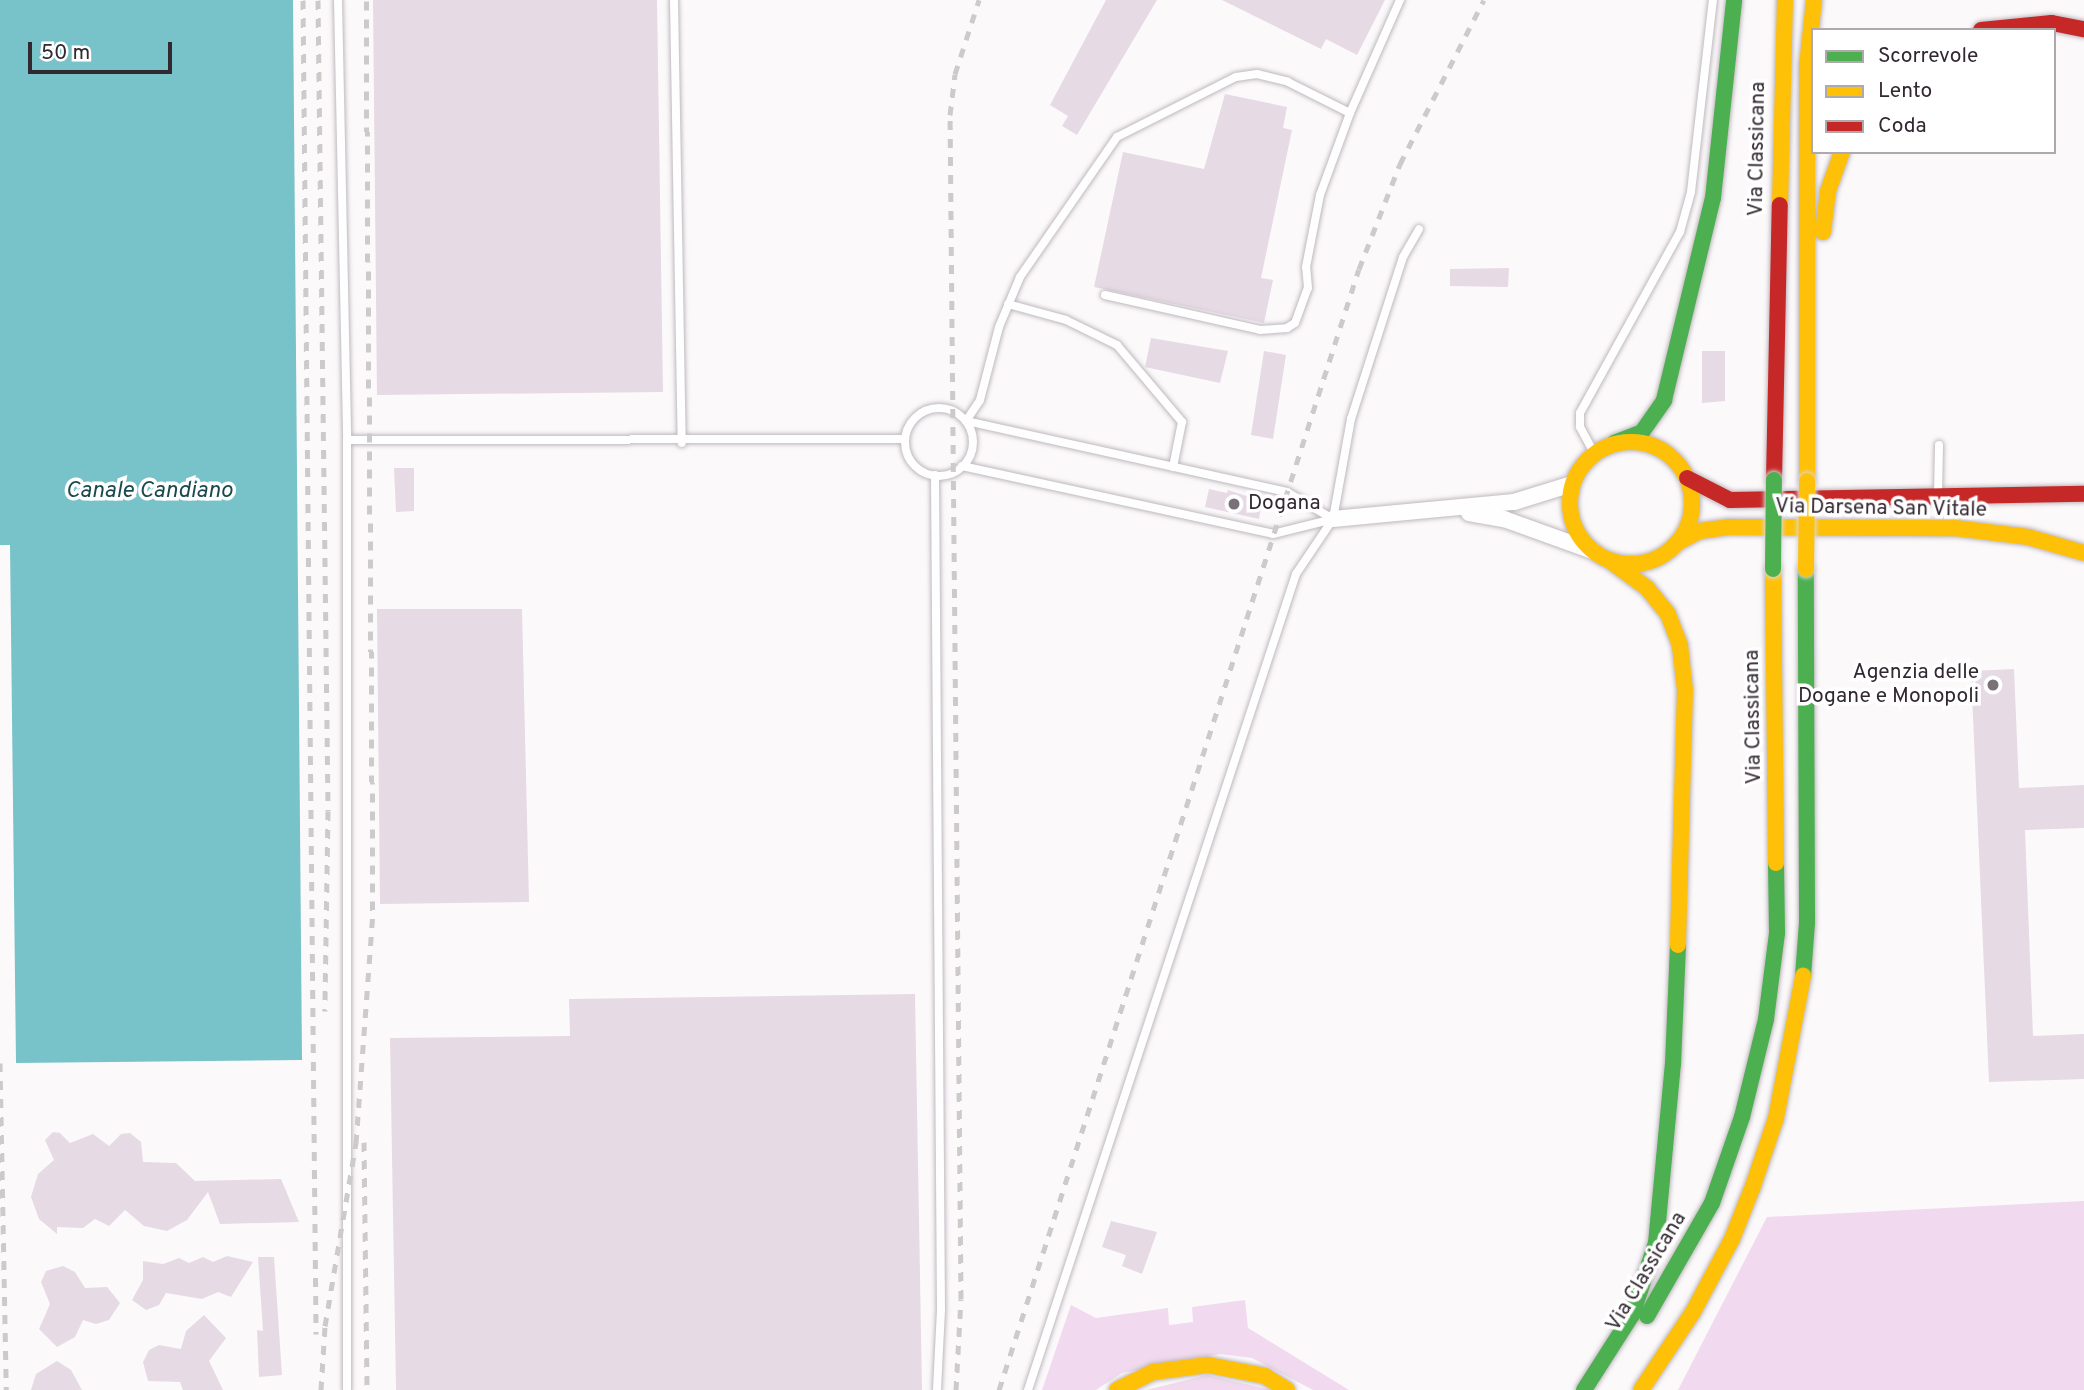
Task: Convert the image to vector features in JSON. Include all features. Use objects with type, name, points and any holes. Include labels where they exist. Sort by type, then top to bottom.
[{"type":"main road","points":[[1614,443],[1642,432],[1664,400],[1713,198],[1734,0]]},
{"type":"main road","name":"Via Classicana","points":[[1594,1390],[1644,1320],[1712,1203],[1742,1116],[1766,1019],[1777,933],[1773,569],[1785,0]]},
{"type":"main road","points":[[1811,28],[1814,0]]},
{"type":"main road","points":[[2001,28],[2052,23],[2084,29]]},
{"type":"main road","points":[[1641,1390],[1693,1312],[1749,1197],[1776,1118],[1801,994],[1807,923],[1807,66],[1811,28]]},
{"type":"main road","points":[[1806,350],[1822,286],[1828,191],[1841,154]]},
{"type":"main road","name":"Via Darsena San Vitale","points":[[2084,494],[1730,500],[1709,493],[1687,478],[1677,461],[1653,445],[1614,443],[1594,453],[1572,484],[1572,521],[1593,551],[1609,560],[1646,562],[1700,531],[1728,527],[1955,528],[2028,537],[2084,553]]},
{"type":"main road","points":[[1677,543],[1692,512],[1687,478]]},
{"type":"main road","points":[[1584,1390],[1632,1315],[1656,1243],[1673,1064],[1679,922],[1685,690],[1679,646],[1668,614],[1647,587],[1609,560]]},
{"type":"main road","points":[[1117,1390],[1153,1372],[1208,1365],[1265,1376],[1287,1390]]},
{"type":"street","name":"Via Darsena San Vitale","points":[[1333,519],[1456,510],[1514,502],[1572,484]]},
{"type":"street","name":"Via Darsena San Vitale","points":[[1456,510],[1504,519],[1593,551]]},
{"type":"lane","points":[[338,0],[347,440],[346,1390]]},
{"type":"lane","points":[[674,0],[682,443]]},
{"type":"lane","points":[[1105,295],[1260,330],[1287,328],[1295,323],[1308,288],[1306,267],[1320,195],[1350,113],[1400,0]]},
{"type":"lane","points":[[1594,453],[1580,427],[1580,413],[1680,232],[1691,192],[1713,0]]},
{"type":"lane","points":[[962,466],[972,449],[966,421],[980,400],[1007,304],[1057,219],[1117,137],[1236,77],[1257,74],[1288,82],[1350,113]]},
{"type":"lane","points":[[1028,1390],[1296,574],[1333,519],[1351,419],[1403,257],[1419,229]]},
{"type":"lane","points":[[1007,304],[1066,320],[1118,345],[1182,422],[1173,467]]},
{"type":"lane","points":[[935,475],[910,459],[905,439],[913,419],[931,408],[953,411],[966,421],[1287,492],[1333,519]]},
{"type":"lane","points":[[347,440],[682,443],[905,439]]},
{"type":"lane","points":[[1938,498],[1939,445]]},
{"type":"lane","points":[[935,475],[962,466],[1273,534],[1333,519]]},
{"type":"lane","points":[[935,475],[941,1296],[937,1390]]},
{"type":"shaded area","points":[[2084,1201],[2084,1390],[1678,1390],[1767,1217]]},
{"type":"shaded area","points":[[1245,1300],[1248,1328],[1349,1390],[1313,1390],[1252,1358],[1220,1354],[1122,1373],[1096,1390],[1042,1390],[1071,1305],[1096,1318],[1168,1308],[1169,1325],[1193,1322],[1192,1307]]},
{"type":"shaded area","points":[[1207,1375],[1271,1390],[1146,1390]]},
{"type":"water","name":"Canale Candiano","points":[[0,0],[293,0],[302,1060],[16,1063],[10,545],[0,545]]},
{"type":"building","points":[[373,0],[657,0],[663,392],[377,395]]},
{"type":"building","points":[[1106,0],[1157,0],[1077,135],[1062,126],[1068,116],[1050,105]]},
{"type":"building","points":[[1222,0],[1385,0],[1357,55],[1326,39],[1321,49]]},
{"type":"building","points":[[1225,94],[1287,107],[1283,128],[1292,130],[1261,278],[1273,280],[1264,323],[1094,287],[1123,152],[1204,169]]},
{"type":"building","points":[[1509,268],[1508,287],[1450,286],[1450,269]]},
{"type":"building","points":[[1151,338],[1228,351],[1220,383],[1145,367]]},
{"type":"building","points":[[1264,351],[1286,355],[1273,439],[1251,435]]},
{"type":"building","points":[[1702,351],[1725,351],[1725,401],[1702,403]]},
{"type":"building","points":[[394,468],[414,468],[414,511],[396,512]]},
{"type":"building","name":"Dogana","points":[[1209,489],[1227,493],[1228,490],[1262,501],[1259,519],[1205,507]]},
{"type":"building","points":[[377,609],[522,609],[529,902],[380,904]]},
{"type":"building","points":[[2014,669],[2019,788],[2084,785],[2084,828],[2025,830],[2033,1036],[2084,1034],[2084,1079],[1989,1082],[1971,671]]},
{"type":"building","points":[[915,994],[922,1390],[396,1390],[390,1038],[570,1036],[569,999]]},
{"type":"building","points":[[53,1132],[60,1133],[70,1143],[93,1134],[109,1146],[121,1134],[130,1133],[141,1142],[143,1162],[176,1163],[195,1181],[281,1179],[299,1222],[220,1224],[208,1192],[187,1220],[167,1231],[144,1226],[125,1210],[109,1226],[95,1219],[83,1228],[57,1227],[57,1234],[39,1219],[31,1197],[38,1174],[54,1160],[45,1140]]},
{"type":"building","points":[[1111,1221],[1157,1232],[1142,1274],[1122,1266],[1126,1255],[1102,1247]]},
{"type":"building","points":[[227,1256],[253,1262],[231,1297],[218,1292],[202,1299],[166,1293],[159,1305],[146,1310],[132,1300],[143,1280],[143,1261],[163,1264],[179,1258],[189,1263],[203,1257],[213,1262]]},
{"type":"building","points":[[258,1257],[274,1257],[282,1375],[259,1377],[257,1330],[263,1331]]},
{"type":"building","points":[[63,1266],[75,1272],[85,1288],[107,1287],[120,1303],[109,1320],[96,1324],[83,1320],[75,1337],[57,1347],[39,1329],[50,1304],[41,1282],[46,1271]]},
{"type":"building","points":[[204,1315],[226,1338],[209,1361],[223,1390],[183,1390],[180,1382],[148,1381],[143,1362],[149,1350],[159,1345],[181,1349],[186,1331]]},
{"type":"building","points":[[57,1361],[71,1370],[82,1390],[31,1390],[36,1374]]},
{"type":"railway","points":[[303,0],[316,1334]]},
{"type":"railway","points":[[318,0],[328,811],[325,1011]]},
{"type":"railway","points":[[321,1390],[325,1326],[356,1143],[373,910],[366,0]]},
{"type":"railway","points":[[956,1390],[961,1299],[950,115],[955,74],[979,0]]},
{"type":"railway","points":[[999,1390],[1359,269],[1400,164],[1484,0]]},
{"type":"railway","points":[[0,1063],[6,1390]]},
{"type":"railway","points":[[364,1142],[367,1390]]},
{"type":"traffic: fast","points":[[1614,443],[1642,432],[1664,400],[1713,198],[1734,0]]},
{"type":"traffic: fast","points":[[1773,569],[1774,480]]},
{"type":"traffic: fast","points":[[1803,976],[1807,923],[1806,569]]},
{"type":"traffic: fast","points":[[1647,1316],[1712,1203],[1742,1117],[1766,1019],[1777,933],[1776,863]]},
{"type":"traffic: fast","points":[[1584,1390],[1632,1315],[1656,1243],[1673,1064],[1678,945]]},
{"type":"traffic: slow","points":[[1780,205],[1785,0]]},
{"type":"traffic: slow","points":[[1811,28],[1814,0]]},
{"type":"traffic: slow","points":[[1807,481],[1807,66],[1811,28]]},
{"type":"traffic: slow","points":[[1823,232],[1828,191],[1841,154]]},
{"type":"traffic: slow","points":[[1631,442],[1654,446],[1674,460],[1688,480],[1692,503],[1688,526],[1674,546],[1654,560],[1631,564],[1608,560],[1588,546],[1574,526],[1570,503],[1574,480],[1588,460],[1608,446],[1631,442]]},
{"type":"traffic: slow","points":[[1806,569],[1807,481]]},
{"type":"traffic: slow","points":[[1677,543],[1700,531],[1728,527],[1955,528],[2028,537],[2084,553]]},
{"type":"traffic: slow","points":[[1609,560],[1647,588],[1668,614],[1680,646],[1685,690],[1678,945]]},
{"type":"traffic: slow","points":[[1773,569],[1776,863]]},
{"type":"traffic: slow","points":[[1641,1390],[1693,1312],[1732,1239],[1753,1186],[1776,1118],[1803,976]]},
{"type":"traffic: slow","points":[[1117,1390],[1153,1372],[1208,1365],[1265,1376],[1287,1390]]},
{"type":"traffic: jam","points":[[2001,28],[2052,23],[2084,29]]},
{"type":"traffic: jam","points":[[1774,480],[1780,205]]},
{"type":"traffic: jam","points":[[1687,478],[1730,500],[2084,494]]},
{"type":"place","name":"Dogana","points":[[1234,504]]},
{"type":"place","name":"Agenzia delle Dogane e Monopoli","points":[[1993,685]]}]
